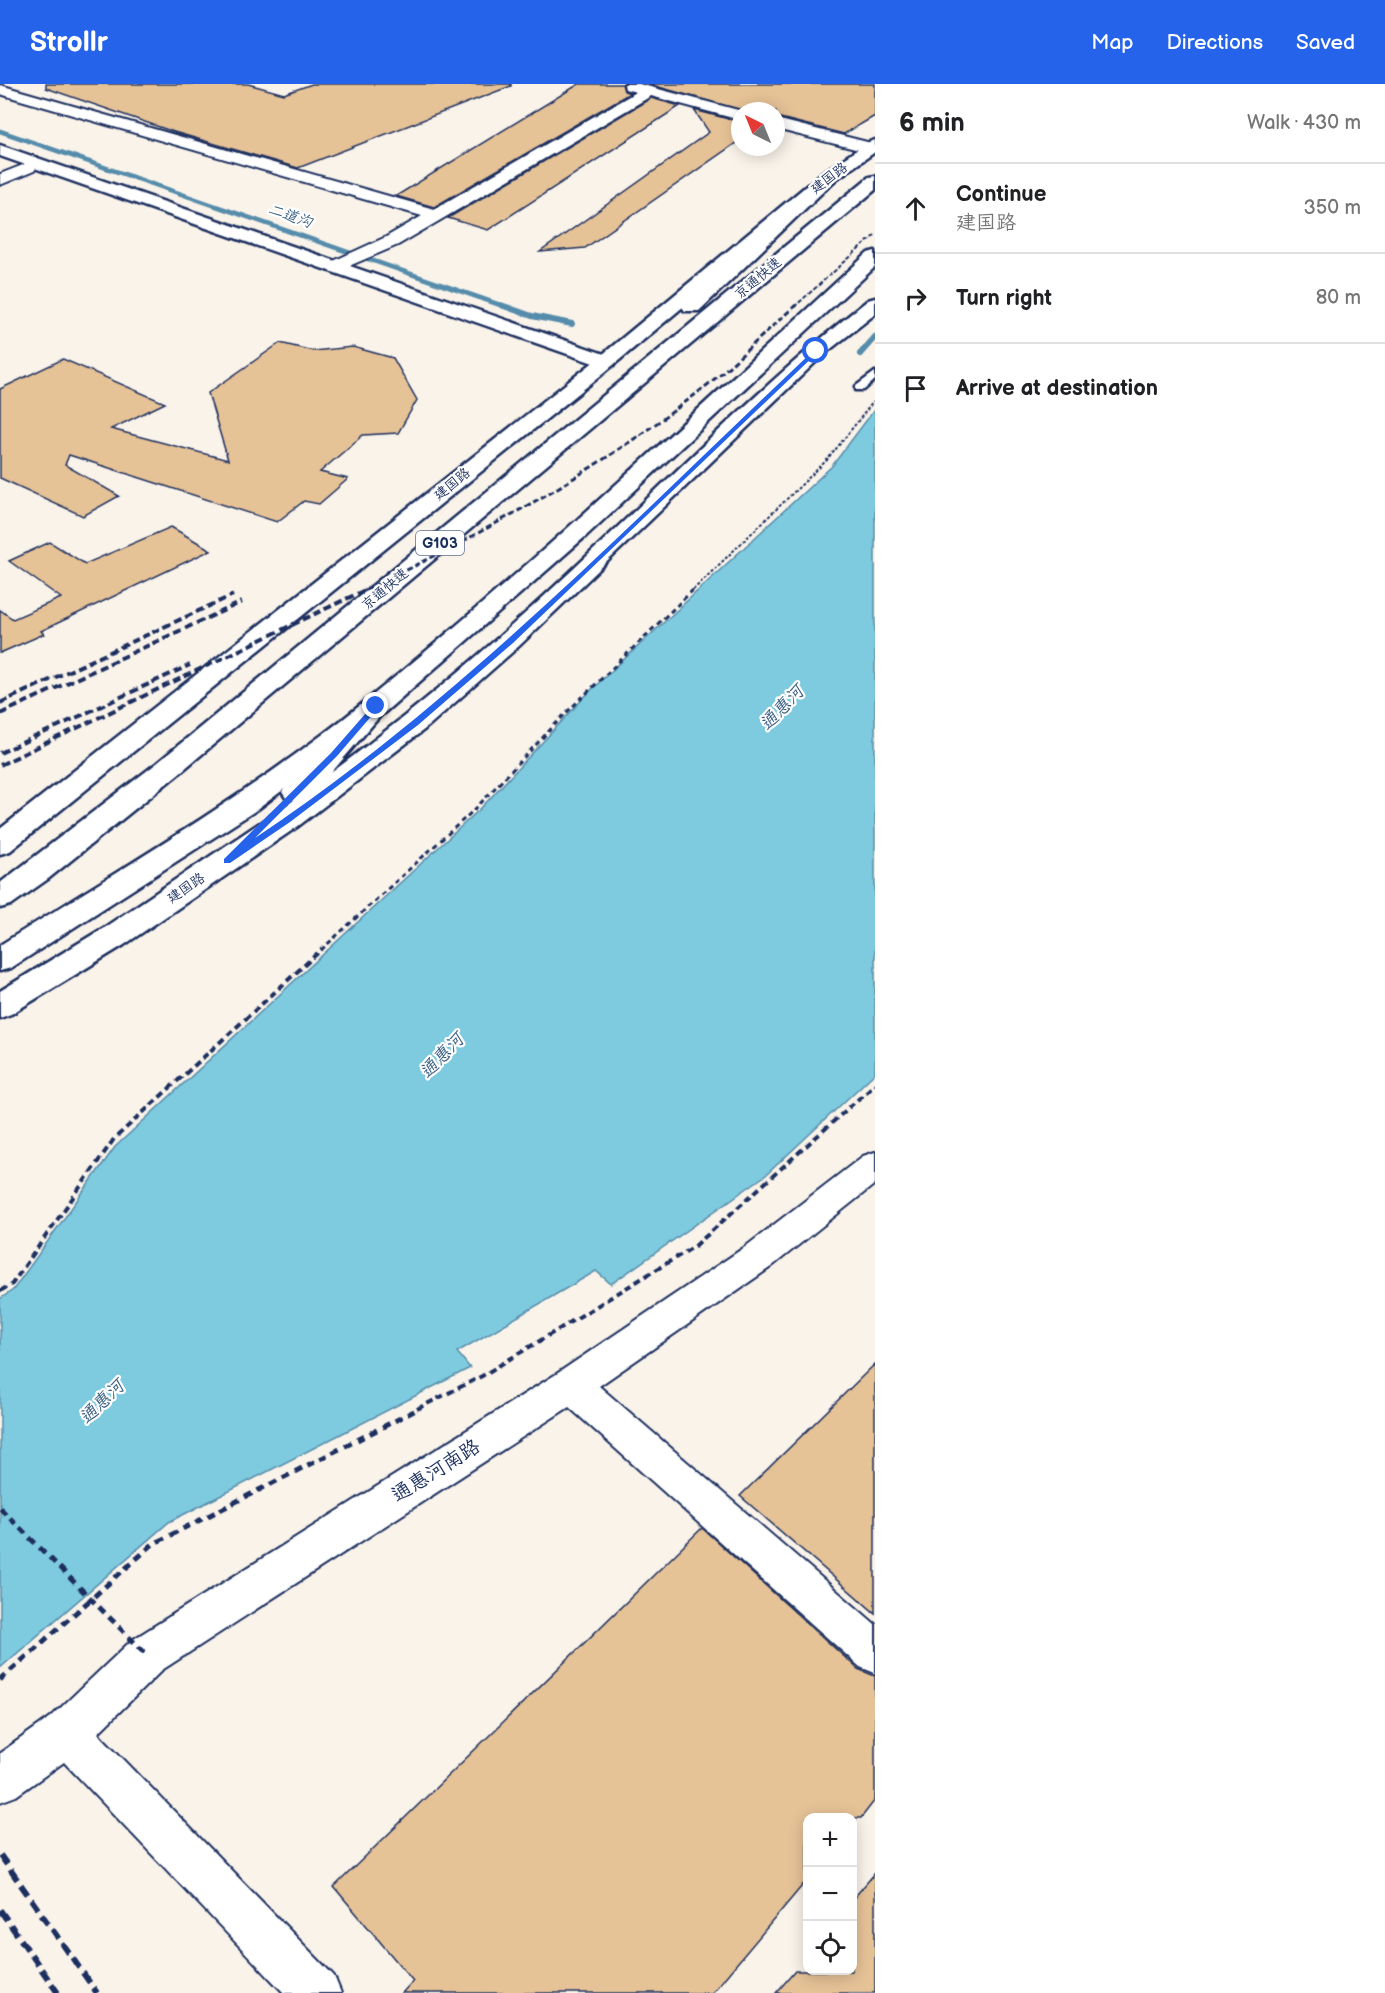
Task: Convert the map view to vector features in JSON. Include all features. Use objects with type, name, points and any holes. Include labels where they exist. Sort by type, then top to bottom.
[{"type":"main road","name":"建国路","points":[[0,844],[602,364],[829,176],[873,147]]},
{"type":"main road","points":[[0,150],[343,264],[602,364]]},
{"type":"main road","points":[[0,158],[602,364]]},
{"type":"main road","points":[[602,408],[663,334],[829,176]]},
{"type":"main road","name":"京通快速","points":[[0,898],[37,872],[168,769],[875,181]]},
{"type":"main road","points":[[0,960],[248,803],[376,706],[578,531],[875,257]]},
{"type":"main road","points":[[785,339],[875,278]]},
{"type":"main road","name":"建国路","points":[[0,1006],[113,937],[287,820],[424,716],[510,641],[816,351],[875,304]]},
{"type":"main road","points":[[227,861],[334,754],[376,706]]},
{"type":"street","points":[[4,92],[38,84]]},
{"type":"street","points":[[621,84],[731,113]]},
{"type":"street","points":[[343,264],[379,248],[649,91]]},
{"type":"street","points":[[4,92],[436,215]]},
{"type":"street","points":[[785,126],[873,147]]},
{"type":"street","points":[[0,180],[28,168]]},
{"type":"street","name":"通惠河南路","points":[[0,1780],[67,1733],[147,1655],[571,1385],[758,1257],[875,1165]]},
{"type":"street","points":[[571,1385],[875,1652]]},
{"type":"street","points":[[67,1733],[317,1993]]},
{"type":"lane","points":[[860,388],[875,375]]},
{"type":"path","points":[[0,1291],[12,1284],[114,1139],[475,809],[566,713],[828,459],[875,398]]},
{"type":"path","points":[[0,1680],[153,1545],[482,1376],[695,1246],[875,1084]]},
{"type":"path","points":[[0,1508],[147,1655]]},
{"type":"water","name":"通惠河","points":[[875,409],[875,1073],[766,1175],[611,1284],[596,1271],[457,1352],[470,1368],[169,1522],[0,1668],[0,1299],[13,1290],[115,1147],[481,808],[591,690],[832,466]]},
{"type":"building","points":[[46,84],[248,84],[284,94],[312,84],[511,84],[511,86],[298,168],[174,132],[46,88]]},
{"type":"building","points":[[579,84],[622,84],[624,91],[630,93],[434,207],[396,196]]},
{"type":"building","points":[[648,84],[875,84],[875,116],[844,134],[785,119],[785,102],[731,102],[731,107]]},
{"type":"building","points":[[651,98],[680,106],[488,230],[448,218]]},
{"type":"building","points":[[694,110],[731,120],[731,146],[585,248],[540,252],[709,132]]},
{"type":"building","points":[[280,343],[313,351],[353,347],[393,358],[417,400],[398,433],[363,435],[320,472],[348,479],[319,504],[304,501],[277,522],[69,455],[65,465],[119,496],[83,516],[0,478],[0,389],[63,359],[165,403],[111,429],[228,460],[208,393]]},
{"type":"building","points":[[171,527],[211,550],[41,631],[44,634],[0,653],[0,610],[13,619],[61,598],[9,561],[50,542],[85,564]]},
{"type":"building","points":[[875,1364],[875,1613],[740,1496]]},
{"type":"building","points":[[702,1528],[858,1669],[875,1676],[875,1800],[861,1818],[857,1818],[857,1813],[803,1813],[803,1885],[712,1993],[402,1993],[413,1981],[334,1887]]},
{"type":"building","points":[[875,1873],[875,1993],[776,1993],[795,1971],[803,1971],[803,1975],[857,1975],[857,1894]]},
{"type":"waterway","name":"二道沟","points":[[0,131],[506,307]]},
{"type":"waterway","name":"二道沟","points":[[501,305],[532,316],[572,324]]},
{"type":"waterway","name":"二道沟","points":[[860,354],[875,337]]},
{"type":"railway","points":[[794,307],[875,235]]},
{"type":"railway","points":[[366,590],[539,499],[622,447],[701,390],[796,305]]},
{"type":"railway","points":[[0,765],[369,588]]},
{"type":"railway","points":[[0,703],[233,595]]},
{"type":"railway","points":[[0,714],[242,602]]},
{"type":"railway","points":[[0,753],[190,665]]},
{"type":"railway","points":[[0,1855],[97,1993]]},
{"type":"railway","points":[[0,1910],[58,1993]]},
{"type":"route","points":[[376,706],[334,754],[227,861],[287,820],[415,723],[510,641],[816,351]]}]
